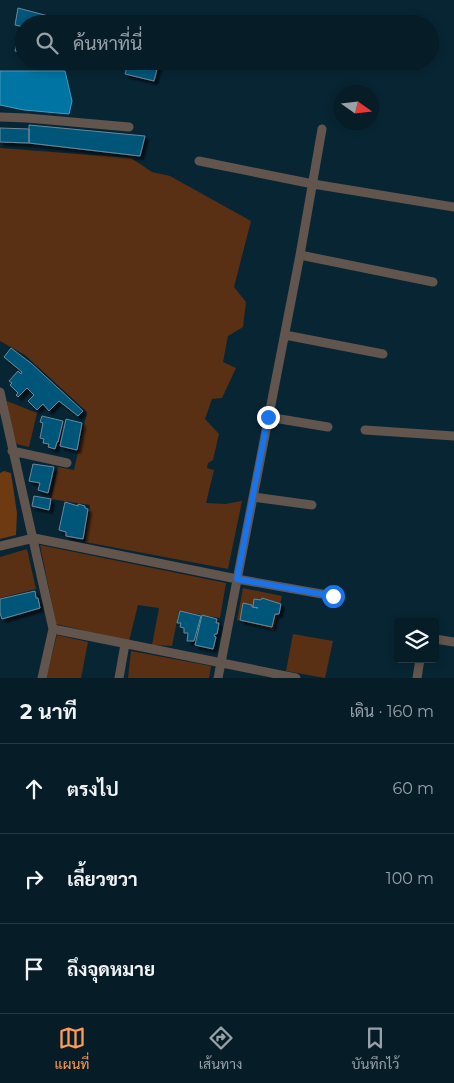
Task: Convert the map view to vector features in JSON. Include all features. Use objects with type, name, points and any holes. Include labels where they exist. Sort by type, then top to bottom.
[{"type":"street","points":[[0,117],[129,127]]},
{"type":"street","points":[[218,678],[285,335],[322,129]]},
{"type":"street","points":[[199,161],[313,184],[454,207]]},
{"type":"street","points":[[300,255],[434,282]]},
{"type":"street","points":[[285,335],[383,354]]},
{"type":"street","points":[[0,392],[1,405],[34,538],[53,629],[42,678]]},
{"type":"street","points":[[268,417],[328,427]]},
{"type":"street","points":[[365,430],[454,436]]},
{"type":"street","points":[[12,451],[67,464]]},
{"type":"street","points":[[253,497],[312,505]]},
{"type":"street","points":[[0,546],[34,538],[237,579],[333,596]]},
{"type":"street","points":[[53,629],[296,678]]},
{"type":"street","points":[[439,640],[454,642]]},
{"type":"street","points":[[119,678],[125,644]]},
{"type":"street","points":[[417,678],[419,663]]},
{"type":"shaded area","points":[[0,148],[131,158],[152,172],[170,176],[251,221],[234,287],[246,302],[243,327],[228,336],[223,362],[236,368],[222,398],[212,399],[205,419],[219,434],[213,460],[208,463],[207,468],[214,470],[206,503],[225,504],[242,501],[228,569],[85,542],[90,505],[51,499],[58,467],[74,470],[87,412],[25,355],[0,341]]},
{"type":"shaded area","points":[[7,401],[37,413],[29,447],[17,444],[13,440]]},
{"type":"shaded area","points":[[4,471],[11,473],[17,513],[16,535],[0,539],[0,473]]},
{"type":"shaded area","points":[[40,545],[226,583],[220,618],[179,611],[172,646],[152,645],[159,608],[138,605],[129,641],[56,624]]},
{"type":"shaded area","points":[[27,549],[36,589],[0,598],[0,557]]},
{"type":"shaded area","points":[[243,588],[282,596],[274,630],[237,620]]},
{"type":"shaded area","points":[[293,634],[333,641],[325,678],[286,671]]},
{"type":"shaded area","points":[[57,635],[88,642],[81,678],[46,678]]},
{"type":"shaded area","points":[[131,651],[211,666],[209,678],[128,678]]},
{"type":"water","points":[[0,71],[65,71],[72,101],[69,114],[24,110],[0,105]]},
{"type":"building","points":[[18,8],[45,15],[17,15]]},
{"type":"building","points":[[126,70],[157,70],[154,81],[125,74]]},
{"type":"building","points":[[29,125],[145,136],[140,156],[29,143]]},
{"type":"building","points":[[0,128],[29,129],[29,143],[0,142]]},
{"type":"building","points":[[11,348],[32,364],[83,411],[78,416],[59,401],[49,411],[43,404],[37,410],[28,401],[34,395],[27,388],[18,397],[16,395],[18,393],[10,385],[12,383],[9,381],[18,371],[21,374],[22,372],[4,357]]},
{"type":"building","points":[[42,416],[63,421],[55,449],[48,447],[49,444],[43,443],[44,439],[40,438],[43,423],[40,422]]},
{"type":"building","points":[[66,419],[82,423],[77,450],[60,446]]},
{"type":"building","points":[[33,464],[54,467],[48,493],[38,490],[40,483],[29,481]]},
{"type":"building","points":[[34,496],[51,499],[49,510],[32,506]]},
{"type":"building","points":[[65,502],[85,506],[88,509],[83,539],[66,536],[66,532],[59,530]]},
{"type":"building","points":[[35,591],[40,608],[2,619],[0,599]]},
{"type":"building","points":[[262,598],[281,604],[279,614],[275,614],[272,627],[240,620],[243,603],[252,605],[252,607],[258,608],[253,607],[254,599],[261,600]]},
{"type":"building","points":[[180,611],[201,616],[194,641],[187,641],[188,633],[184,633],[184,628],[180,627],[181,623],[177,623]]},
{"type":"building","points":[[202,615],[217,619],[216,623],[219,623],[217,634],[214,636],[216,637],[213,649],[195,645]]},
{"type":"route","points":[[268,417],[237,579],[333,596]]}]
